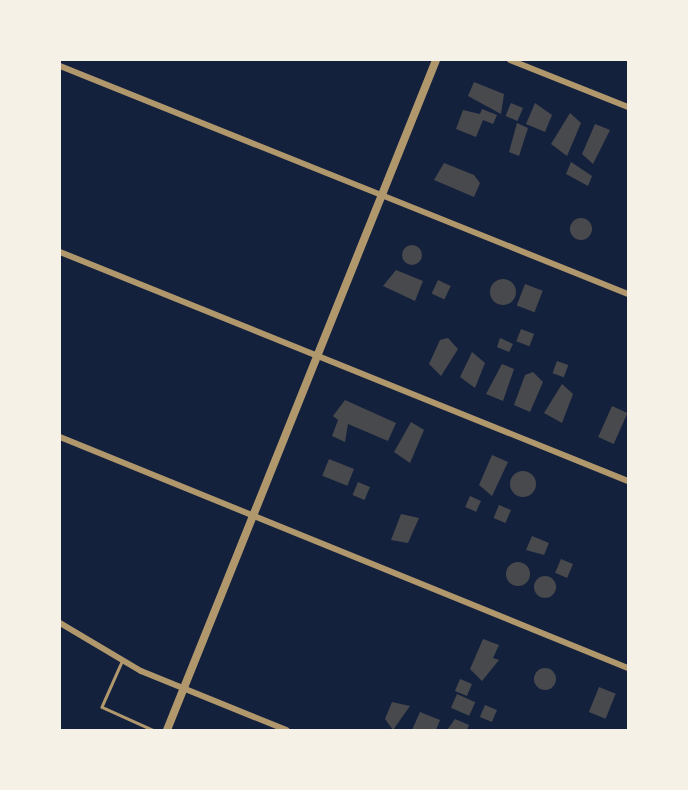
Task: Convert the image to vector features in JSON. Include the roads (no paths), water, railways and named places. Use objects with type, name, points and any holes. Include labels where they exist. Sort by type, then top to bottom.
[{"type":"street","points":[[167,730],[436,60]]},
{"type":"street","points":[[510,60],[628,107]]},
{"type":"street","points":[[60,66],[628,294]]},
{"type":"street","points":[[60,252],[628,481]]},
{"type":"street","points":[[60,437],[628,668]]},
{"type":"street","points":[[60,623],[122,662],[286,730]]},
{"type":"lane","points":[[122,662],[102,707],[153,730]]}]
